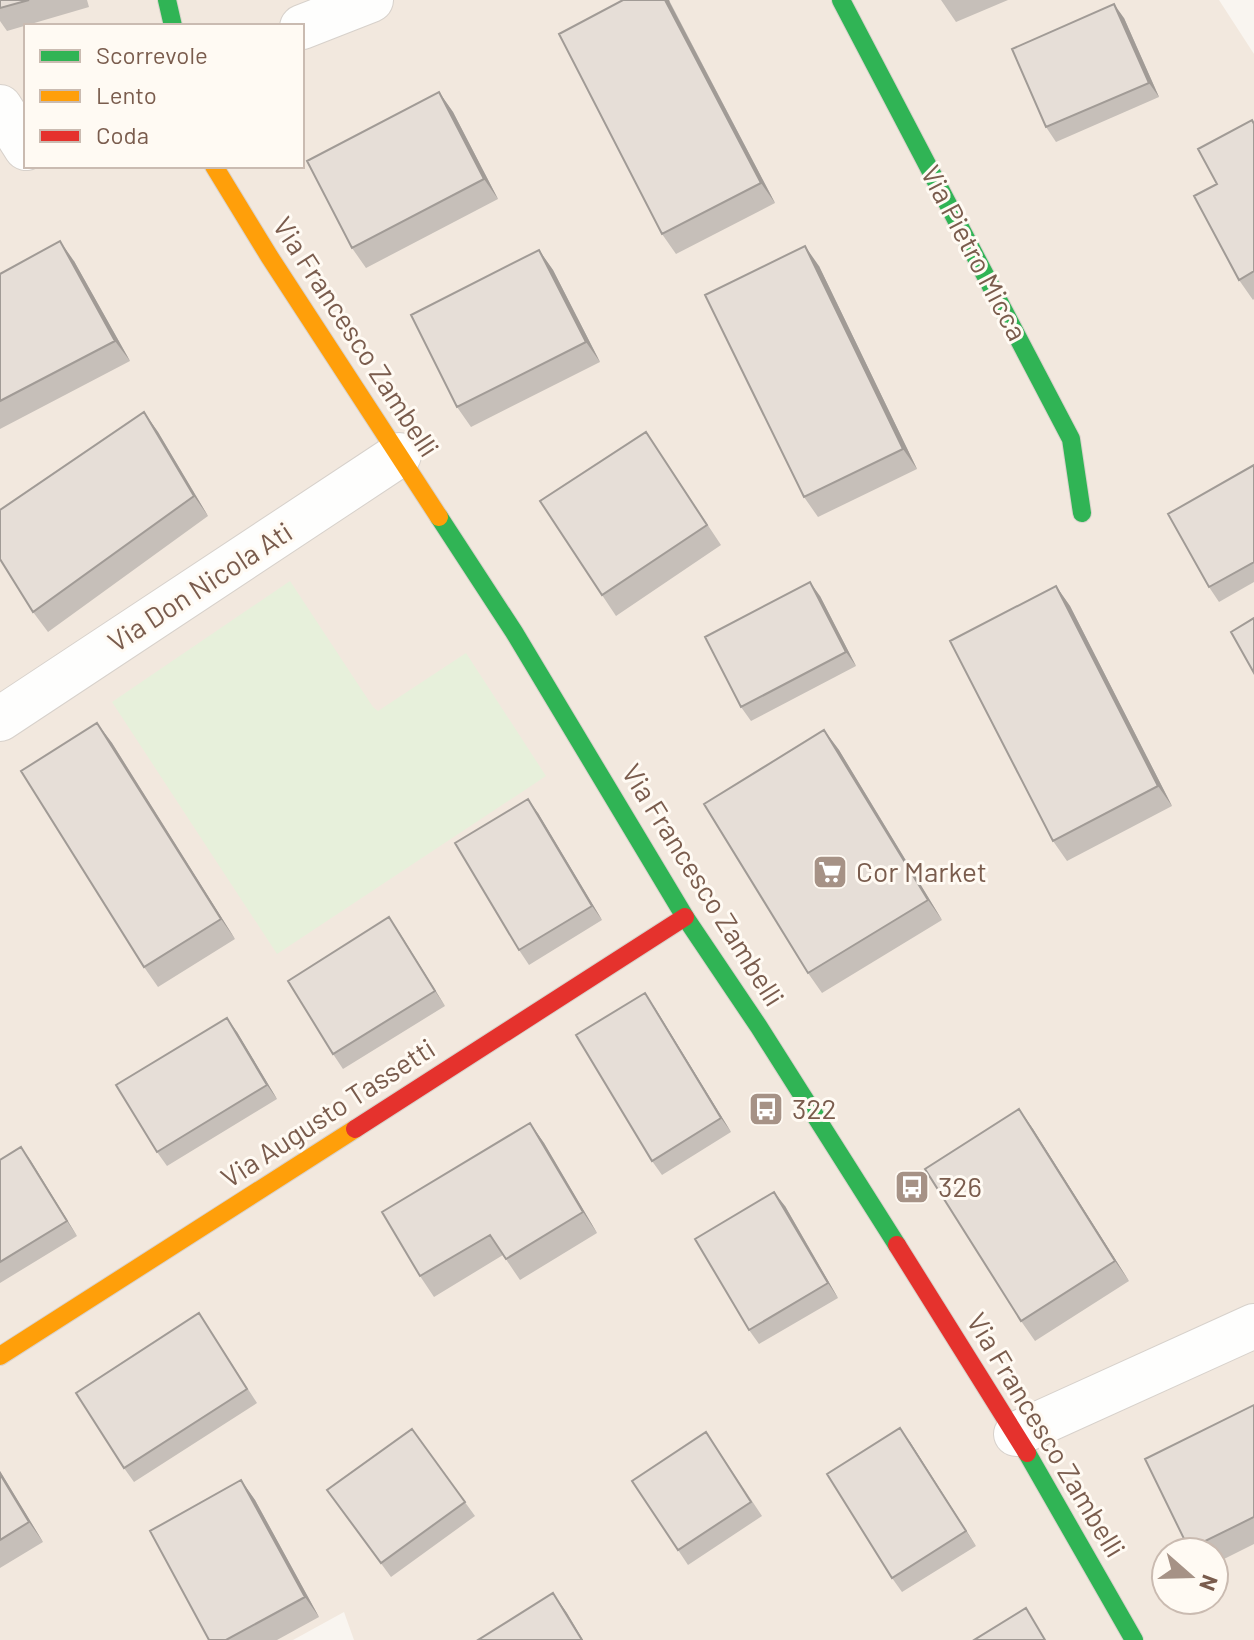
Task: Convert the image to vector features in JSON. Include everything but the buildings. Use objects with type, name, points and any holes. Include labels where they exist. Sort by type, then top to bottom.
[{"type":"main road","points":[[167,0],[173,24]]},
{"type":"main road","name":"Via Pietro Micca","points":[[841,0],[1071,439],[1082,513]]},
{"type":"main road","name":"Via Francesco Zambelli","points":[[215,168],[269,256],[514,632],[685,917],[766,1038],[1016,1434],[1134,1640]]},
{"type":"main road","name":"Via Augusto Tassetti","points":[[0,1356],[685,917]]},
{"type":"street","points":[[304,26],[371,0]]},
{"type":"street","points":[[0,107],[24,145]]},
{"type":"street","points":[[0,174],[24,161]]},
{"type":"street","name":"Via Don Nicola Ati","points":[[0,719],[399,455]]},
{"type":"street","points":[[1016,1434],[1254,1326]]},
{"type":"shaded area","points":[[0,0],[1219,0],[1254,54],[1254,1640],[354,1640],[344,1612],[293,1640],[0,1640]]},
{"type":"green space","points":[[290,581],[378,711],[466,653],[546,776],[277,954],[112,702]]},
{"type":"traffic: fast","points":[[167,0],[173,24]]},
{"type":"traffic: fast","points":[[841,0],[1071,439],[1082,513]]},
{"type":"traffic: fast","points":[[439,517],[514,632],[685,917],[759,1027],[897,1245]]},
{"type":"traffic: fast","points":[[1027,1453],[1134,1640]]},
{"type":"traffic: slow","points":[[215,168],[439,517]]},
{"type":"traffic: slow","points":[[0,1356],[355,1129]]},
{"type":"traffic: jam","points":[[355,1129],[685,917]]},
{"type":"traffic: jam","points":[[897,1245],[1027,1453]]},
{"type":"place","name":"Cor Market","points":[[830,872]]},
{"type":"place","name":"322","points":[[766,1109]]},
{"type":"place","name":"326","points":[[912,1187]]}]
